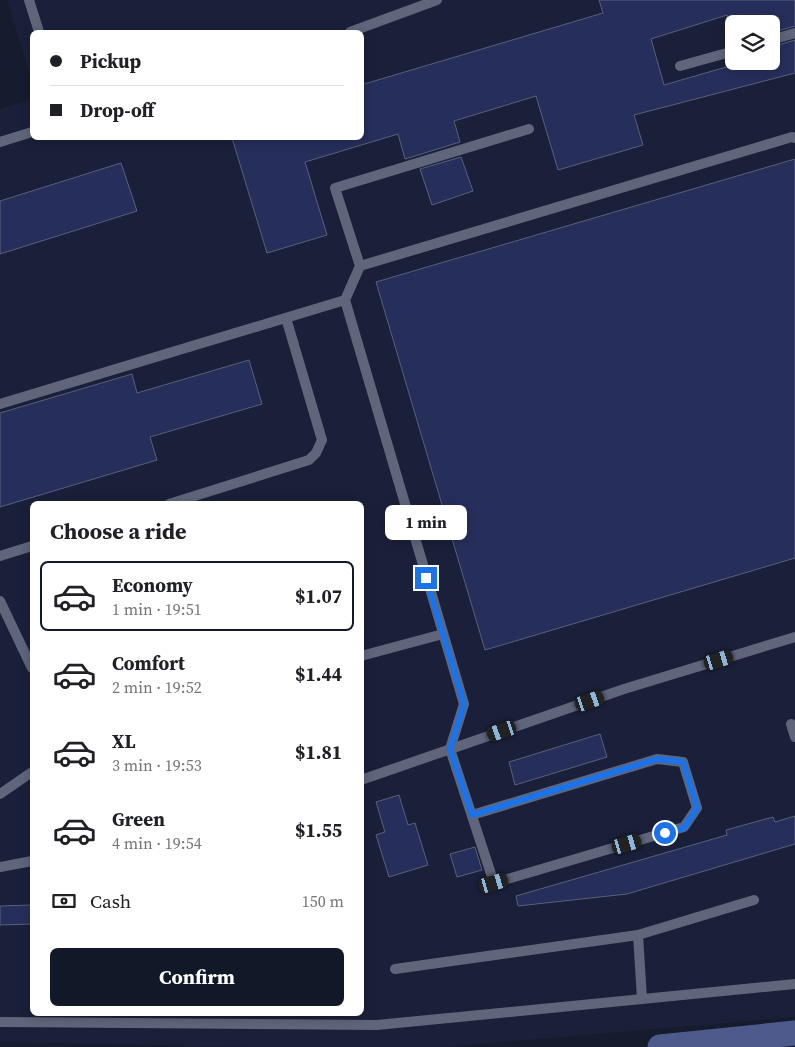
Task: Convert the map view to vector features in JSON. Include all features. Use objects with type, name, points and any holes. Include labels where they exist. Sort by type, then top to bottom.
[{"type":"lane","points":[[29,0],[38,30]]},
{"type":"lane","points":[[355,30],[436,0]]},
{"type":"lane","points":[[780,37],[795,33]]},
{"type":"lane","points":[[680,66],[725,54]]},
{"type":"lane","points":[[472,815],[657,759],[683,762],[697,808],[684,828],[494,883],[450,749],[464,704],[345,300],[360,266],[335,188],[529,129]]},
{"type":"lane","points":[[0,142],[30,133]]},
{"type":"lane","points":[[360,266],[773,142],[792,137],[795,138]]},
{"type":"lane","points":[[0,404],[345,300]]},
{"type":"lane","points":[[179,501],[309,460],[316,453],[322,440],[286,318]]},
{"type":"lane","points":[[0,556],[30,547]]},
{"type":"lane","points":[[0,601],[30,664]]},
{"type":"lane","points":[[364,655],[443,634]]},
{"type":"lane","points":[[364,779],[624,689],[795,637]]},
{"type":"lane","points":[[791,724],[795,736]]},
{"type":"lane","points":[[0,794],[30,773]]},
{"type":"lane","points":[[0,867],[30,861]]},
{"type":"lane","points":[[396,969],[638,934],[754,900]]},
{"type":"lane","points":[[638,934],[642,999]]},
{"type":"lane","points":[[0,1022],[81,1018],[377,1025],[795,984]]},
{"type":"shaded area","points":[[7,0],[795,0],[795,1017],[442,1047],[252,1047],[0,1042],[0,109],[30,100],[30,140],[364,140],[364,30],[30,30],[30,75]]},
{"type":"building","points":[[599,0],[795,0],[795,26],[780,30],[780,15],[725,15],[651,39],[664,85],[725,67],[725,70],[780,70],[780,44],[795,40],[795,73],[634,115],[643,145],[558,170],[536,96],[454,121],[460,142],[405,159],[398,134],[305,162],[327,235],[267,253],[233,140],[364,140],[364,84],[603,13]]},
{"type":"building","points":[[461,157],[473,191],[432,205],[420,169]]},
{"type":"building","points":[[795,159],[795,558],[485,650],[376,282]]},
{"type":"building","points":[[121,163],[137,211],[0,254],[0,201]]},
{"type":"building","points":[[249,360],[262,404],[150,437],[157,460],[0,507],[0,413],[132,374],[137,393]]},
{"type":"building","points":[[600,734],[607,757],[515,785],[509,762]]},
{"type":"building","points":[[399,795],[408,825],[415,823],[428,865],[389,877],[376,835],[385,832],[376,802]]},
{"type":"building","points":[[795,816],[795,844],[627,894],[518,906],[516,896],[727,835],[726,830],[773,817],[775,822]]},
{"type":"building","points":[[475,847],[482,870],[457,877],[450,854]]},
{"type":"building","points":[[30,905],[30,924],[0,925],[0,906]]},
{"type":"waterway","points":[[660,1047],[795,1033]]},
{"type":"route","points":[[426,578],[464,704],[450,749],[472,815],[657,759],[683,762],[697,808],[684,828],[665,833]]}]
